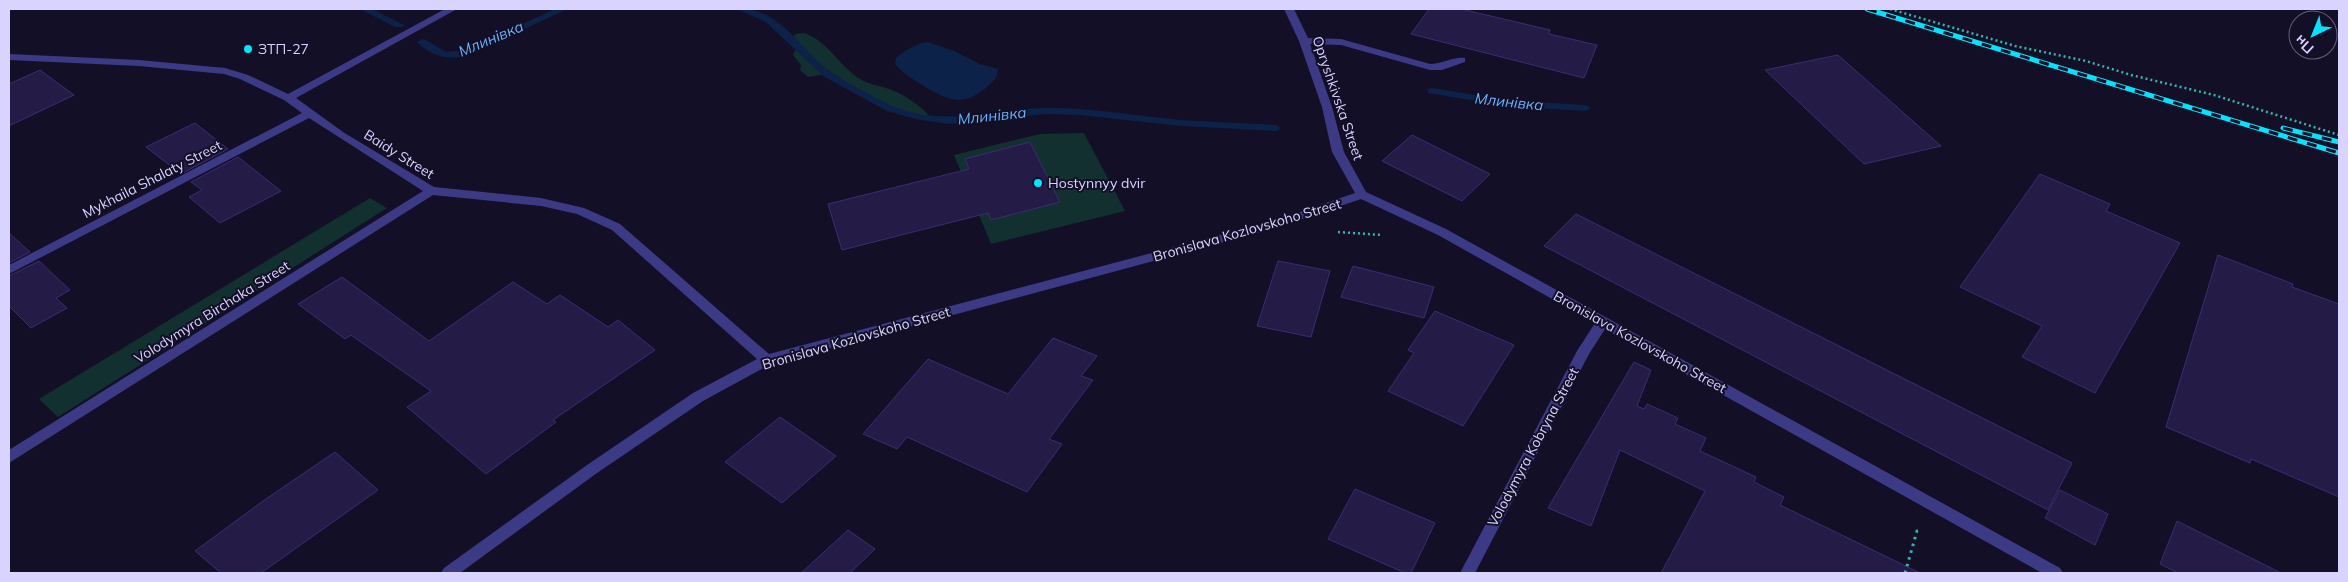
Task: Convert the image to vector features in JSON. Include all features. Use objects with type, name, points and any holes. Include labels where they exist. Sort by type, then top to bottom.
[{"type":"street","points":[[288,98],[452,9]]},
{"type":"street","name":"Opryshkivska Street","points":[[1290,9],[1304,41],[1327,107],[1338,152],[1362,195]]},
{"type":"street","points":[[1304,41],[1341,42],[1430,67],[1442,67],[1461,60]]},
{"type":"street","name":"Baidy Street","points":[[9,57],[204,68],[244,77],[288,98],[309,114],[431,191],[541,202],[580,211],[616,227],[768,360]]},
{"type":"street","name":"Mykhaila Shalaty Street","points":[[9,270],[309,114]]},
{"type":"street","name":"Volodymyra Birchaka Street","points":[[9,457],[431,191]]},
{"type":"street","name":"Bronislava Kozlovskoho Street","points":[[449,573],[592,469],[698,397],[768,360],[1276,224],[1362,195],[1442,232],[2055,573]]},
{"type":"street","name":"Volodymyra Kobryna Street","points":[[1467,573],[1579,360],[1603,322]]},
{"type":"path","points":[[1890,9],[2015,46],[2086,61],[2131,75],[2214,95],[2339,135]]},
{"type":"path","points":[[1335,232],[1391,236]]},
{"type":"path","points":[[1905,573],[1917,531]]},
{"type":"green space","points":[[804,33],[820,42],[860,79],[901,94],[913,101],[932,119],[891,109],[827,74],[808,77],[800,70],[801,65],[793,55],[797,46],[790,39],[796,34]]},
{"type":"green space","name":"Hostynnyy dvir","points":[[1084,133],[1125,211],[991,244],[954,155],[1040,134]]},
{"type":"green space","points":[[370,198],[387,208],[58,417],[39,399]]},
{"type":"water","points":[[928,42],[954,51],[980,64],[998,69],[996,77],[986,88],[968,98],[952,99],[937,93],[900,70],[895,64],[896,58],[907,50],[915,45]]},
{"type":"building","points":[[1429,9],[1461,9],[1550,30],[1549,34],[1597,45],[1584,78],[1411,34]]},
{"type":"building","points":[[1838,55],[1941,146],[1864,164],[1765,70]]},
{"type":"building","points":[[40,70],[74,95],[9,126],[9,84]]},
{"type":"building","points":[[195,123],[228,149],[181,174],[146,147]]},
{"type":"building","points":[[1412,135],[1490,174],[1462,201],[1382,161]]},
{"type":"building","points":[[1030,142],[1060,202],[991,220],[988,213],[842,250],[828,204],[969,169],[965,159]]},
{"type":"building","points":[[238,157],[281,191],[220,223],[189,197],[202,190],[191,182]]},
{"type":"building","points":[[2040,174],[2110,204],[2106,211],[2180,243],[2095,393],[2022,357],[2042,326],[1960,287]]},
{"type":"building","points":[[1576,214],[2072,463],[2048,510],[1544,246]]},
{"type":"building","points":[[9,233],[30,252],[9,263]]},
{"type":"building","points":[[2218,255],[2293,284],[2292,287],[2339,304],[2339,497],[2251,459],[2250,463],[2166,427]]},
{"type":"building","points":[[39,261],[70,290],[56,298],[67,308],[31,328],[9,306],[9,276]]},
{"type":"building","points":[[1278,261],[1330,271],[1311,337],[1257,326]]},
{"type":"building","points":[[1353,266],[1434,287],[1424,318],[1341,297]]},
{"type":"building","points":[[342,277],[429,341],[513,282],[547,304],[560,295],[608,327],[618,320],[655,350],[553,420],[556,422],[486,474],[407,407],[431,391],[351,335],[345,339],[298,304]]},
{"type":"building","points":[[1435,311],[1514,345],[1463,426],[1388,391],[1414,353],[1408,350]]},
{"type":"building","points":[[1053,338],[1097,356],[1081,376],[1093,380],[1049,439],[1062,444],[1027,492],[907,437],[897,449],[863,434],[928,359],[1008,394]]},
{"type":"building","points":[[1634,362],[1651,370],[1637,406],[1644,409],[1647,404],[1678,418],[1675,424],[1706,438],[1700,451],[1756,477],[1754,482],[1784,497],[1780,505],[1920,573],[1661,573],[1705,491],[1620,450],[1591,526],[1548,508]]},
{"type":"building","points":[[780,417],[836,456],[782,503],[725,462]]},
{"type":"building","points":[[335,452],[378,490],[261,573],[221,573],[195,551],[263,501]]},
{"type":"building","points":[[1355,489],[1435,523],[1411,573],[1405,573],[1328,539]]},
{"type":"building","points":[[2060,490],[2108,514],[2095,545],[2045,518]]},
{"type":"building","points":[[2177,521],[2281,573],[2178,573],[2160,564]]},
{"type":"building","points":[[848,530],[875,549],[850,573],[801,573]]},
{"type":"waterway","name":"Млинівка","points":[[365,9],[399,25]]},
{"type":"waterway","name":"Млинівка","points":[[422,42],[434,50],[448,55],[468,53],[562,9]]},
{"type":"waterway","name":"Млинівка","points":[[742,9],[770,20],[827,74],[891,109],[920,117],[949,121],[1046,111],[1080,112],[1181,123],[1276,128]]},
{"type":"waterway","name":"Млинівка","points":[[1432,91],[1506,103],[1586,108]]},
{"type":"railway","points":[[1867,9],[2339,153]]},
{"type":"railway","points":[[2283,128],[2339,142]]},
{"type":"place","name":"ЗТП-27","points":[[248,49]]},
{"type":"place","name":"Hostynnyy dvir","points":[[1038,183]]}]
